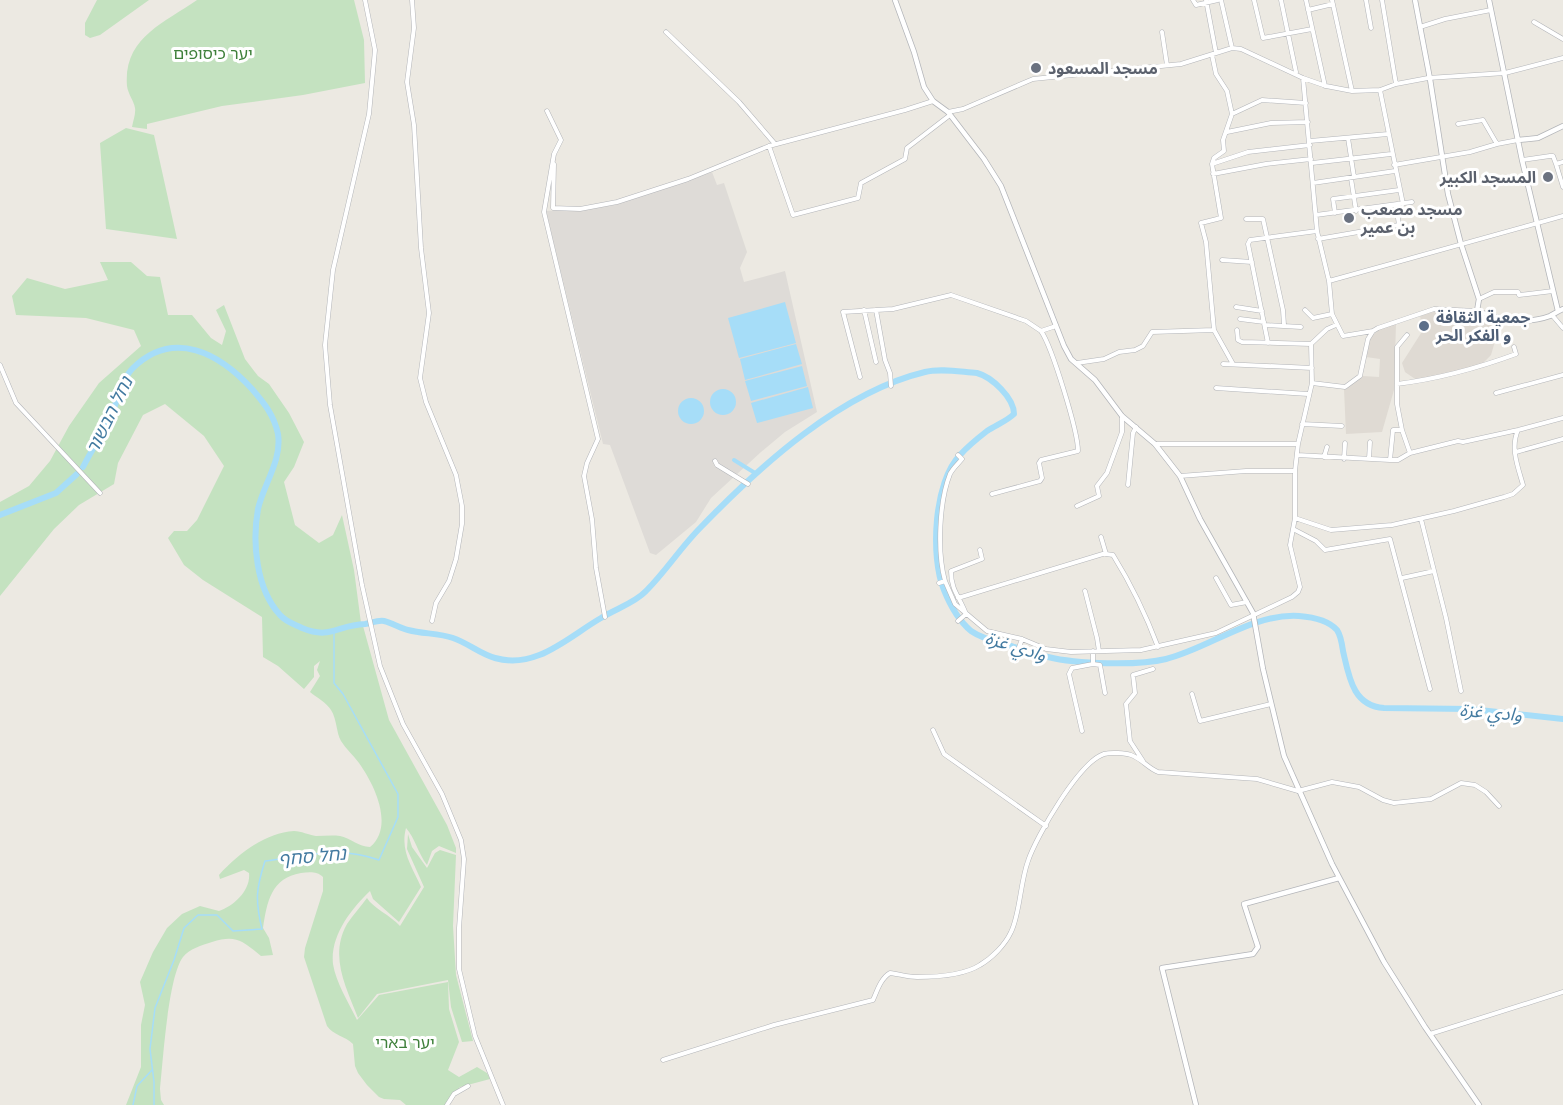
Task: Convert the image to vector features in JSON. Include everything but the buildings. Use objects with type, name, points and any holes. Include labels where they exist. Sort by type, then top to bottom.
[{"type":"street","points":[[365,0],[375,50],[369,114],[333,270],[325,345],[330,405],[362,585],[380,666],[403,724],[442,794],[461,840],[464,859],[459,928],[459,969],[475,1036],[503,1105]]},
{"type":"street","points":[[412,0],[414,28],[407,82],[414,125],[421,248],[429,313],[420,378],[426,402],[456,475],[462,506],[462,524],[456,559],[449,581],[436,603],[432,621]]},
{"type":"street","points":[[895,0],[924,87],[933,101],[949,114],[984,159],[1001,186],[1064,346],[1071,358],[1095,380],[1122,416],[1155,444],[1180,476],[1200,519],[1248,602],[1254,616],[1271,704],[1284,756],[1298,791],[1383,962],[1479,1105]]},
{"type":"street","points":[[1193,0],[1196,5],[1206,1],[1220,0],[1232,48]]},
{"type":"street","points":[[1254,0],[1263,38],[1312,29]]},
{"type":"street","points":[[1281,0],[1296,73]]},
{"type":"street","points":[[1306,0],[1326,86]]},
{"type":"street","points":[[1366,0],[1371,28]]},
{"type":"street","points":[[1382,0],[1396,84]]},
{"type":"street","points":[[1415,0],[1448,194],[1479,300],[1477,311]]},
{"type":"street","points":[[1312,383],[1345,387],[1360,376],[1368,339],[1373,332],[1378,328],[1434,309],[1477,311],[1495,317],[1526,322],[1552,315],[1560,310],[1536,223],[1489,0]]},
{"type":"street","points":[[1206,1],[1218,78],[1227,91],[1232,114],[1223,140],[1224,151],[1214,158],[1212,164],[1221,218],[1201,223],[1206,242],[1214,330],[1233,364]]},
{"type":"street","points":[[1308,10],[1333,2],[1352,91]]},
{"type":"street","points":[[1420,27],[1445,19],[1491,10]]},
{"type":"street","points":[[1534,22],[1563,39]]},
{"type":"street","points":[[666,32],[739,102],[775,144]]},
{"type":"street","points":[[1162,33],[1167,65]]},
{"type":"street","points":[[768,146],[793,215],[858,198],[861,183],[905,159],[906,148],[949,114],[1033,79],[1194,61],[1232,48],[1241,49],[1303,78],[1326,86],[1352,91],[1380,90],[1396,84],[1430,79],[1505,73],[1563,58]]},
{"type":"street","points":[[1303,78],[1317,231],[1329,281],[1332,314],[1343,336],[1373,332]]},
{"type":"street","points":[[1380,90],[1402,204]]},
{"type":"street","points":[[1232,114],[1262,100],[1306,103]]},
{"type":"street","points":[[554,154],[553,208],[580,209],[617,202],[688,179],[768,146],[933,101]]},
{"type":"street","points":[[548,111],[561,140],[554,154],[544,212],[598,439],[584,476],[604,615]]},
{"type":"street","points":[[1458,124],[1483,120],[1497,144]]},
{"type":"street","points":[[1227,132],[1271,123],[1308,122]]},
{"type":"street","points":[[1394,165],[1538,138],[1563,126]]},
{"type":"street","points":[[1212,164],[1248,152],[1388,134]]},
{"type":"street","points":[[1348,138],[1356,211]]},
{"type":"street","points":[[1213,174],[1266,164],[1392,154]]},
{"type":"street","points":[[1522,160],[1553,156],[1563,187]]},
{"type":"street","points":[[1556,164],[1563,162]]},
{"type":"street","points":[[1313,183],[1395,171]]},
{"type":"street","points":[[1335,213],[1333,199],[1399,190]]},
{"type":"street","points":[[1316,215],[1412,202]]},
{"type":"street","points":[[1318,239],[1399,225],[1396,205]]},
{"type":"street","points":[[1329,281],[1563,216]]},
{"type":"street","points":[[1246,219],[1263,219],[1283,310],[1284,325]]},
{"type":"street","points":[[1268,343],[1248,244],[1250,240],[1317,231]]},
{"type":"street","points":[[1222,260],[1252,262]]},
{"type":"street","points":[[1479,300],[1494,292],[1518,292],[1519,295],[1553,291]]},
{"type":"street","points":[[860,377],[843,312],[893,309],[951,295],[1026,321],[1041,331],[1069,409],[1078,451],[1041,460],[1039,463],[1042,478],[1040,481],[992,494]]},
{"type":"street","points":[[1236,307],[1262,311]]},
{"type":"street","points":[[864,310],[876,362]]},
{"type":"street","points":[[876,310],[885,360],[891,373],[890,384]]},
{"type":"street","points":[[1305,310],[1313,318],[1332,314]]},
{"type":"street","points":[[1552,315],[1563,328]]},
{"type":"street","points":[[1240,319],[1301,327]]},
{"type":"street","points":[[1237,330],[1238,340],[1242,342],[1311,344],[1327,328],[1336,325]]},
{"type":"street","points":[[1041,331],[1056,326]]},
{"type":"street","points":[[1077,363],[1104,359],[1119,352],[1135,350],[1143,346],[1152,332],[1214,330]]},
{"type":"street","points":[[1407,335],[1397,347],[1397,384],[1398,414],[1410,453]]},
{"type":"street","points":[[959,457],[962,459],[950,474],[943,503],[942,581],[955,604],[987,631],[1022,639],[1055,651],[1125,651],[1158,647],[1216,633],[1289,599],[1299,590],[1300,583],[1290,544],[1295,518],[1295,471],[1298,444],[1312,383],[1311,344]]},
{"type":"street","points":[[1397,384],[1417,382],[1482,366],[1516,354],[1514,347]]},
{"type":"street","points":[[0,364],[16,403],[100,493]]},
{"type":"street","points":[[1223,364],[1312,368]]},
{"type":"street","points":[[1496,393],[1563,375]]},
{"type":"street","points":[[1216,388],[1308,394]]},
{"type":"street","points":[[1077,506],[1099,496],[1096,486],[1107,473],[1122,432],[1122,416]]},
{"type":"street","points":[[1297,455],[1390,460],[1458,441],[1518,430],[1563,418]]},
{"type":"street","points":[[1302,424],[1342,426]]},
{"type":"street","points":[[1128,485],[1133,433],[1136,427]]},
{"type":"street","points":[[1390,460],[1393,430],[1402,430]]},
{"type":"street","points":[[1295,518],[1331,530],[1392,525],[1504,497],[1524,485],[1514,440],[1518,430]]},
{"type":"street","points":[[1516,452],[1563,440]]},
{"type":"street","points":[[1369,459],[1370,442]]},
{"type":"street","points":[[1344,459],[1345,443]]},
{"type":"street","points":[[1155,444],[1298,444]]},
{"type":"street","points":[[1324,457],[1326,447]]},
{"type":"street","points":[[715,461],[717,465],[748,484]]},
{"type":"street","points":[[1180,476],[1246,471],[1295,471]]},
{"type":"street","points":[[1421,519],[1461,691]]},
{"type":"street","points":[[1293,529],[1309,536],[1325,550],[1390,539],[1430,690]]},
{"type":"street","points":[[1101,537],[1106,553]]},
{"type":"street","points":[[966,614],[951,583],[951,571],[982,559],[980,550]]},
{"type":"street","points":[[958,598],[1106,553],[1113,555],[1125,575],[1148,620],[1158,647]]},
{"type":"street","points":[[1402,578],[1434,571]]},
{"type":"street","points":[[1216,578],[1231,605],[1248,602]]},
{"type":"street","points":[[1085,591],[1099,651]]},
{"type":"street","points":[[959,619],[966,614]]},
{"type":"street","points":[[1019,648],[1022,639]]},
{"type":"street","points":[[1093,651],[1093,662]]},
{"type":"street","points":[[1082,730],[1070,670],[1093,662],[1100,665],[1105,693]]},
{"type":"street","points":[[1143,762],[1130,741],[1126,704],[1135,693],[1133,675],[1153,669]]},
{"type":"street","points":[[1192,694],[1200,721],[1271,704]]},
{"type":"street","points":[[933,730],[944,754],[1046,826]]},
{"type":"street","points":[[663,1060],[774,1024],[873,1000],[882,981],[890,973],[915,977],[928,976],[961,972],[978,966],[993,955],[1011,934],[1028,860],[1046,826],[1070,786],[1087,766],[1103,754],[1131,755],[1158,772],[1257,779],[1298,791],[1332,782],[1359,787],[1383,800],[1394,803],[1431,799],[1461,783],[1475,785],[1486,792],[1499,806]]},
{"type":"street","points":[[1196,1105],[1162,968],[1253,954],[1258,947],[1244,904],[1340,878]]},
{"type":"street","points":[[1430,1034],[1563,992]]},
{"type":"street","points":[[447,1105],[454,1094],[468,1086]]},
{"type":"shaded area","points":[[712,172],[717,185],[724,183],[747,252],[740,268],[744,282],[785,271],[817,412],[785,432],[761,452],[711,498],[696,522],[656,555],[650,553],[610,445],[603,444],[546,211],[615,205]]},
{"type":"shaded area","points":[[1461,310],[1482,318],[1483,316],[1501,321],[1491,355],[1482,364],[1418,381],[1405,372],[1402,363],[1423,330],[1420,316],[1433,312]]},
{"type":"shaded area","points":[[1396,324],[1394,390],[1382,432],[1346,434],[1344,389],[1363,376],[1379,377],[1380,359],[1366,357],[1368,342],[1379,330]]},
{"type":"green space","points":[[97,0],[149,0],[100,35],[90,38],[85,35],[85,23]]},
{"type":"green space","name":"יער כיסופים","points":[[197,0],[354,0],[364,40],[365,83],[303,95],[222,106],[147,124],[147,129],[132,127],[135,108],[127,86],[128,69],[132,56],[148,34]]},
{"type":"green space","points":[[126,128],[154,135],[177,239],[106,229],[100,143]]},
{"type":"green space","name":"יער בארי","points":[[100,262],[131,262],[147,276],[160,277],[168,315],[192,315],[211,338],[222,345],[226,331],[216,310],[224,305],[245,359],[258,376],[269,384],[289,413],[304,442],[294,467],[284,482],[295,525],[319,543],[333,535],[342,515],[354,570],[361,623],[351,624],[363,626],[389,720],[447,825],[456,853],[439,846],[432,851],[427,865],[406,828],[406,851],[421,887],[399,922],[373,899],[370,891],[349,915],[338,933],[333,964],[340,986],[357,1020],[379,995],[448,982],[449,1009],[459,1042],[448,1070],[459,1077],[477,1067],[487,1073],[490,1079],[460,1087],[447,1105],[406,1105],[400,1100],[379,1097],[358,1073],[353,1044],[327,1026],[304,957],[323,891],[323,877],[310,872],[283,880],[272,893],[266,909],[263,928],[269,938],[273,955],[261,956],[239,940],[227,939],[200,946],[183,957],[174,982],[167,1020],[160,1089],[164,1105],[126,1105],[141,1067],[141,1025],[145,1005],[140,982],[167,928],[182,914],[200,906],[219,911],[236,901],[247,885],[249,873],[244,870],[220,879],[219,875],[243,852],[263,840],[294,831],[316,836],[340,836],[362,846],[370,847],[381,828],[381,817],[380,805],[371,782],[341,741],[331,710],[310,692],[320,676],[317,670],[320,661],[314,666],[314,677],[304,689],[278,666],[263,657],[262,617],[203,580],[184,565],[168,538],[174,531],[187,531],[197,520],[224,466],[204,436],[165,404],[143,415],[118,463],[114,484],[79,505],[54,529],[0,596],[0,502],[29,486],[50,461],[69,426],[99,383],[141,346],[134,330],[86,318],[16,315],[12,296],[27,278],[65,289],[108,280]]},
{"type":"green space","points":[[408,834],[412,847],[427,868],[435,853],[440,850],[456,855],[453,926],[456,975],[473,1041],[462,1042],[451,1007],[448,980],[377,994],[358,1018],[344,983],[339,960],[342,936],[347,924],[367,898],[400,926],[424,887],[407,849]]},
{"type":"water","points":[[785,302],[796,343],[739,358],[728,318]]},
{"type":"water","points":[[796,344],[802,364],[745,380],[740,359]]},
{"type":"water","points":[[802,366],[807,386],[751,401],[745,381]]},
{"type":"water","points":[[808,387],[813,408],[757,423],[751,403]]},
{"type":"water","points":[[723,389],[732,393],[736,402],[732,411],[723,415],[714,411],[710,402],[714,393]]},
{"type":"water","points":[[691,398],[700,402],[704,411],[700,420],[691,424],[682,420],[678,411],[682,402]]},
{"type":"waterway","name":"وادي غزة","points":[[83,467],[109,421],[122,386],[133,368],[149,356],[164,349],[196,350],[211,356],[239,376],[261,399],[274,421],[278,434],[279,444],[275,463],[258,509],[256,550],[261,579],[266,592],[282,617],[290,623],[320,633],[384,621],[408,630],[453,638],[484,654],[510,661],[538,656],[551,650],[641,595],[694,535],[749,480],[776,456],[833,414],[863,396],[894,382],[925,372],[944,370],[977,373],[1001,389],[1010,401],[1014,414],[977,439],[951,467],[940,500],[936,540],[940,576],[946,596],[958,617],[976,634],[992,641],[1060,659],[1140,663],[1182,654],[1248,625],[1265,620],[1282,617],[1309,617],[1324,621],[1337,630],[1350,680],[1359,696],[1374,706],[1470,709],[1563,719]]},
{"type":"waterway","points":[[734,460],[755,473]]},
{"type":"waterway","name":"נחל הבשור","points":[[0,515],[56,493],[77,474]]},
{"type":"waterway","name":"נחל סחף","points":[[154,1105],[150,1049],[155,1008],[184,928],[198,915],[217,915],[233,931],[262,929],[258,895],[265,861],[336,852],[379,860],[398,817],[398,794],[343,694],[334,683],[334,632]]},
{"type":"waterway","points":[[133,1105],[137,1086],[152,1070]]},
{"type":"place","name":"مسجد المسعود","points":[[1036,68]]},
{"type":"place","name":"المسجد الكبير","points":[[1548,177]]},
{"type":"place","name":"مسجد مصعب بن عمير","points":[[1349,218]]},
{"type":"place","name":"جمعية الثقافة و الفكر الحر","points":[[1424,326]]}]
